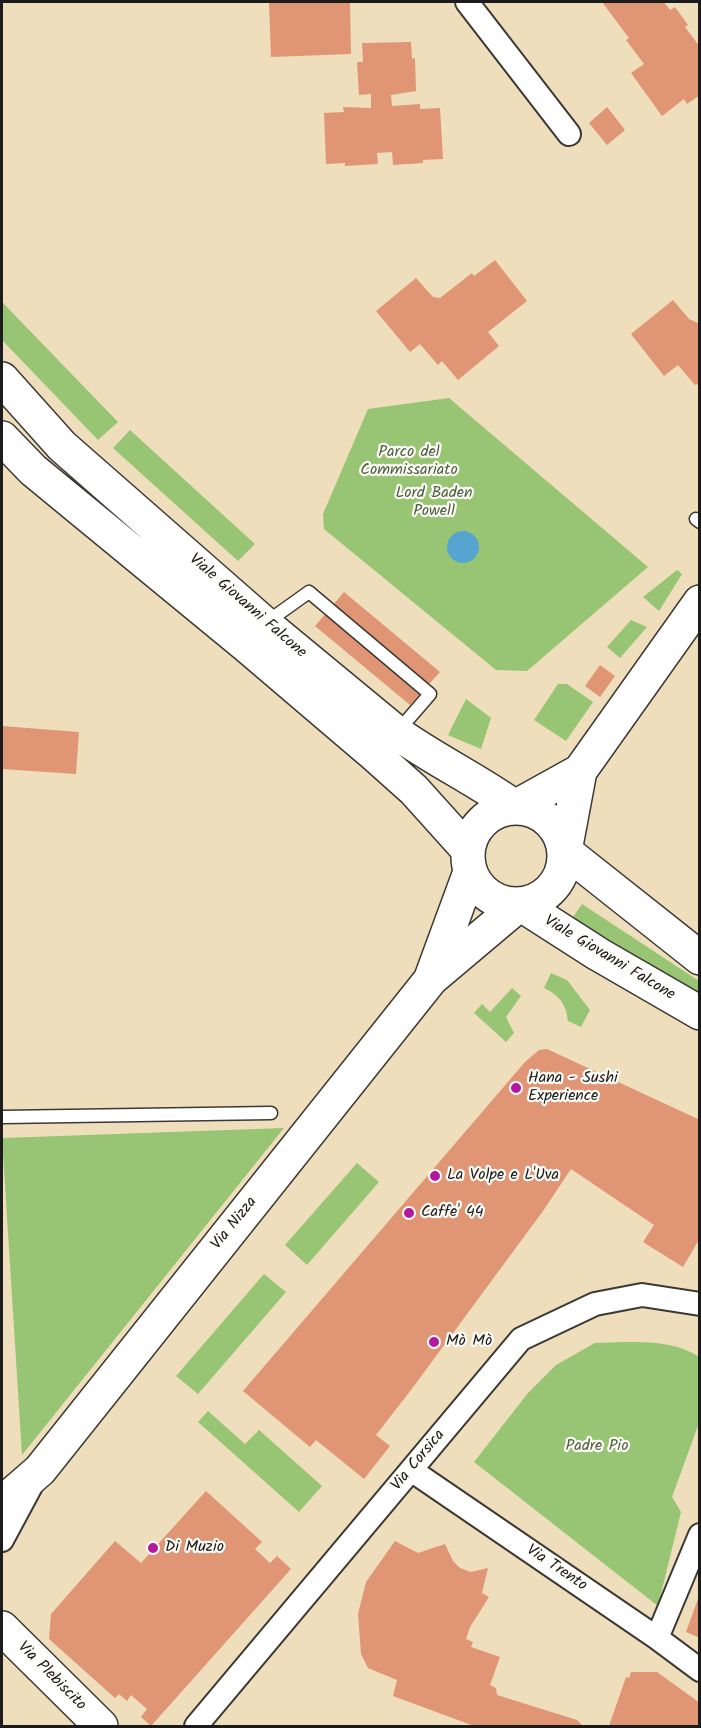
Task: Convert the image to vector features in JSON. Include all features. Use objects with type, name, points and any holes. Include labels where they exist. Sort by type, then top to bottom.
[{"type":"main road","name":"Viale Giovanni Falcone","points":[[2,379],[62,446],[256,635]]},
{"type":"main road","name":"Viale Giovanni Falcone","points":[[2,438],[33,470],[256,635],[386,744],[414,790],[469,861]]},
{"type":"main road","points":[[699,602],[580,771],[565,851],[564,867],[558,880],[548,892],[535,901],[520,904],[504,903],[490,897],[478,886],[469,861],[471,837],[478,825],[489,815],[501,809],[529,808],[543,814],[554,824],[565,851],[699,958]]},
{"type":"main road","name":"Viale Giovanni Falcone","points":[[386,744],[418,748],[489,789],[515,807]]},
{"type":"main road","points":[[515,807],[580,771]]},
{"type":"main road","name":"Via Nizza","points":[[431,979],[469,861]]},
{"type":"main road","name":"Viale Giovanni Falcone","points":[[520,904],[598,954],[699,1013]]},
{"type":"main road","name":"Via Nizza","points":[[2,1503],[40,1470],[431,979],[520,904]]},
{"type":"main road","name":"Via Plebiscito","points":[[2,1628],[101,1726]]},
{"type":"street","points":[[467,2],[569,134]]},
{"type":"street","name":"Via Corsica","points":[[196,1726],[521,1339],[595,1304],[642,1295],[699,1304]]},
{"type":"street","name":"Via Nizza","points":[[2,1540],[40,1470]]},
{"type":"street","name":"Via Trento","points":[[411,1470],[657,1638],[699,1670]]},
{"type":"street","points":[[657,1638],[699,1535]]},
{"type":"lane","points":[[256,635],[309,592],[430,694],[386,744]]},
{"type":"lane","points":[[2,1117],[271,1113]]},
{"type":"green space","points":[[2,302],[118,422],[98,440],[2,340]]},
{"type":"green space","name":"Lord Baden Powell","points":[[449,398],[648,567],[527,671],[496,670],[324,529],[323,514],[368,409]]},
{"type":"green space","points":[[130,430],[255,544],[238,561],[113,448]]},
{"type":"green space","points":[[677,570],[682,574],[659,611],[643,597]]},
{"type":"green space","points":[[631,620],[647,627],[620,658],[607,647]]},
{"type":"green space","points":[[558,684],[567,684],[593,702],[566,741],[534,720]]},
{"type":"green space","points":[[466,699],[491,718],[481,749],[448,735]]},
{"type":"green space","points":[[582,904],[699,981],[699,1005],[571,920]]},
{"type":"green space","points":[[551,973],[567,980],[590,1010],[581,1027],[568,1021],[561,1001],[544,988]]},
{"type":"green space","points":[[512,988],[521,996],[506,1017],[514,1033],[506,1042],[474,1013],[482,1004],[490,1012]]},
{"type":"green space","points":[[284,1128],[22,1455],[2,1138]]},
{"type":"green space","points":[[357,1163],[379,1182],[307,1265],[285,1245]]},
{"type":"green space","points":[[264,1274],[286,1292],[198,1394],[176,1376]]},
{"type":"green space","name":"Padre Pio","points":[[624,1342],[672,1346],[699,1357],[699,1423],[672,1497],[681,1512],[658,1606],[474,1462],[528,1393],[556,1365],[595,1343]]},
{"type":"green space","points":[[208,1411],[245,1444],[259,1430],[322,1486],[299,1512],[198,1422]]},
{"type":"water","points":[[463,531],[474,536],[479,547],[474,558],[463,563],[452,558],[447,547],[452,536]]},
{"type":"building","points":[[269,2],[350,2],[351,54],[271,57]]},
{"type":"building","points":[[602,2],[664,2],[670,10],[675,7],[688,25],[685,27],[700,47],[700,95],[687,104],[684,99],[662,116],[631,73],[644,64],[626,40],[629,38]]},
{"type":"building","points":[[411,42],[412,59],[415,58],[416,91],[391,95],[392,106],[420,104],[420,109],[440,108],[443,159],[393,165],[392,152],[377,153],[378,164],[345,166],[345,163],[326,164],[324,113],[344,112],[343,107],[371,108],[371,94],[359,95],[357,62],[363,62],[362,43]]},
{"type":"building","points":[[607,107],[625,130],[607,145],[589,123]]},
{"type":"building","points":[[495,260],[527,301],[488,332],[499,346],[458,380],[442,361],[438,365],[420,344],[410,352],[376,311],[416,278],[433,297],[440,298],[472,273],[474,276]]},
{"type":"building","points":[[673,300],[689,319],[700,324],[700,387],[695,385],[678,365],[664,376],[631,334]]},
{"type":"building","points":[[344,592],[440,672],[410,705],[315,626]]},
{"type":"building","points":[[600,665],[615,676],[600,697],[585,686]]},
{"type":"building","points":[[2,726],[79,732],[76,774],[2,769]]},
{"type":"building","points":[[547,1049],[700,1120],[700,1238],[683,1267],[643,1242],[654,1225],[571,1169],[543,1211],[376,1435],[390,1446],[364,1479],[316,1440],[310,1447],[243,1391],[525,1062],[539,1050]]},
{"type":"building","points":[[206,1491],[262,1542],[255,1549],[270,1563],[277,1556],[291,1569],[151,1726],[141,1717],[147,1709],[131,1695],[127,1701],[119,1694],[115,1698],[49,1639],[51,1614],[115,1541],[141,1563]]},
{"type":"building","points":[[395,1541],[418,1553],[445,1544],[453,1561],[460,1568],[471,1572],[488,1568],[482,1593],[489,1597],[470,1627],[466,1639],[473,1642],[471,1647],[500,1657],[490,1685],[496,1688],[497,1695],[577,1720],[583,1726],[474,1726],[393,1696],[397,1680],[368,1668],[361,1654],[358,1614],[366,1582]]},
{"type":"building","points":[[700,1596],[700,1638],[686,1632]]},
{"type":"building","points":[[631,1672],[657,1672],[700,1703],[700,1726],[609,1726],[626,1677],[629,1678]]},
{"type":"place","name":"Hana - Sushi Experience","points":[[516,1088]]},
{"type":"place","name":"La Volpe e L'Uva","points":[[435,1176]]},
{"type":"place","name":"Caffe' 44","points":[[409,1213]]},
{"type":"place","name":"Mò Mò","points":[[434,1342]]},
{"type":"place","name":"Di Muzio","points":[[153,1548]]},
{"type":"park label","name":"Parco del Commissariato","points":[[409,462]]}]
